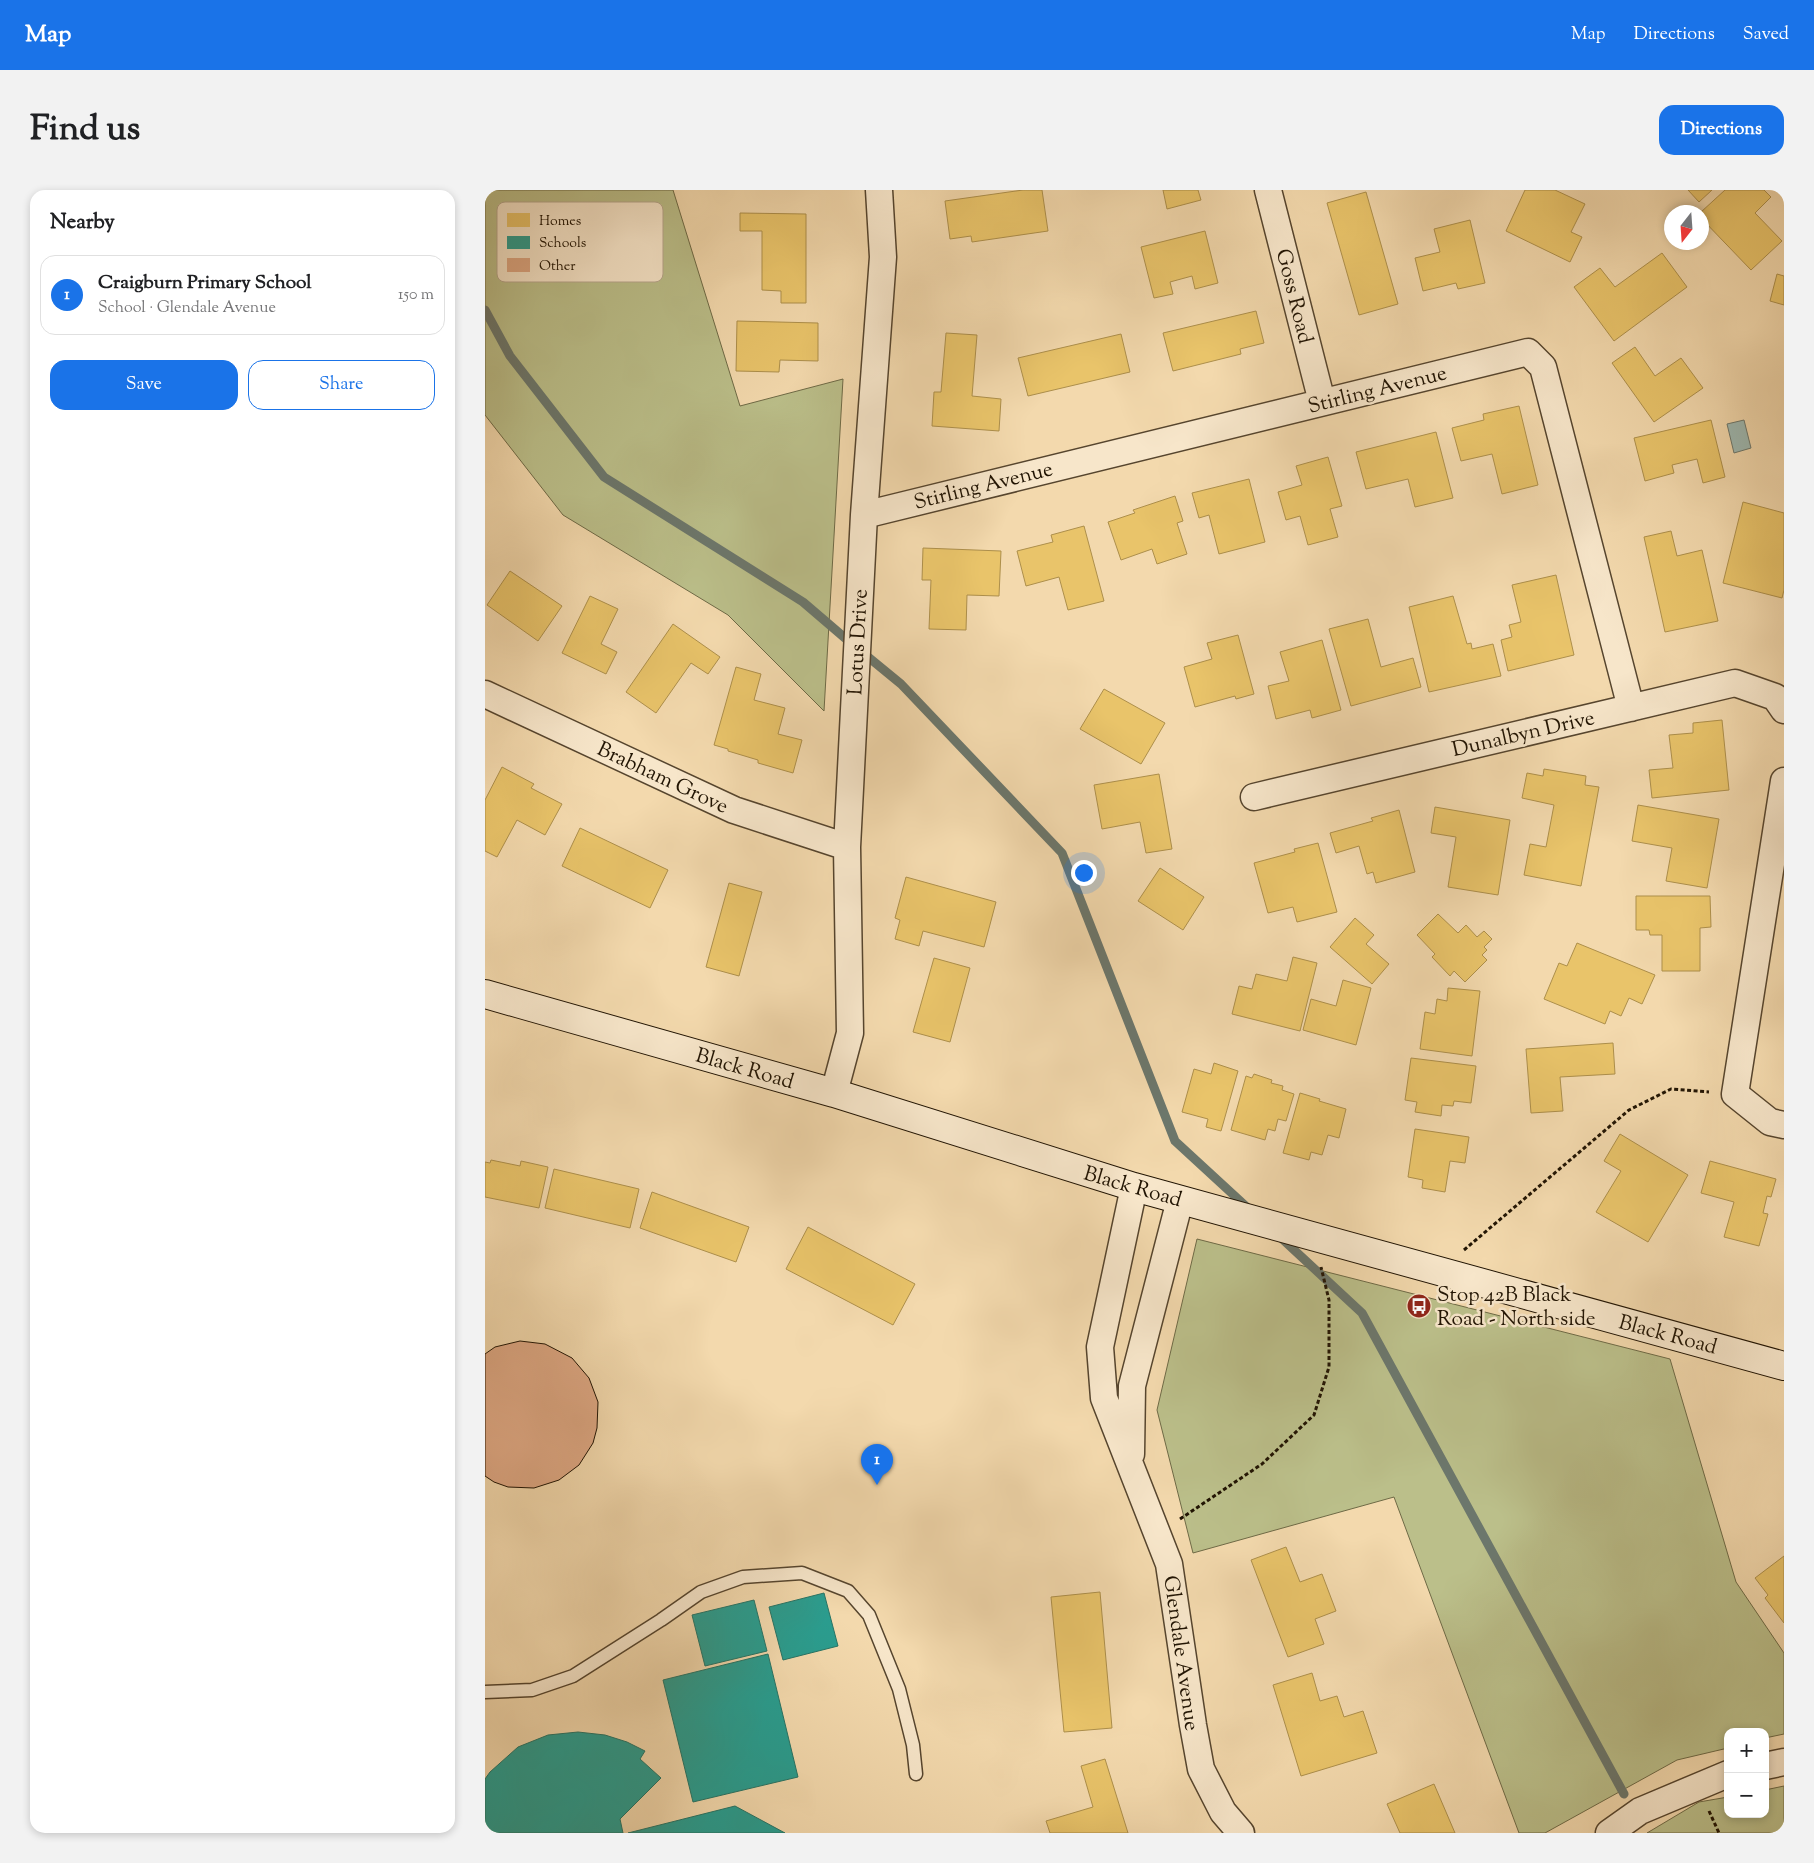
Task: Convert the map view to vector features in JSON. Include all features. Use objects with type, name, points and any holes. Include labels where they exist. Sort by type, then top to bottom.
[{"type":"main road","name":"Black Road","points":[[485,994],[834,1094],[1134,1187],[1784,1366]]},
{"type":"street","name":"Lotus Drive","points":[[834,1094],[849,1033],[847,847],[863,515],[883,257],[879,190]]},
{"type":"street","name":"Goss Road","points":[[1268,190],[1322,402]]},
{"type":"street","name":"Stirling Avenue","points":[[863,515],[1528,352],[1543,367],[1631,708]]},
{"type":"street","name":"Dunalbyn Drive","points":[[1254,797],[1735,683],[1775,697],[1784,710]]},
{"type":"street","name":"Brabham Grove","points":[[485,694],[734,810],[847,847]]},
{"type":"street","points":[[1784,780],[1735,1094],[1770,1122],[1784,1125]]},
{"type":"street","name":"Glendale Avenue","points":[[1134,1187],[1100,1347],[1104,1398],[1169,1564],[1201,1770],[1223,1812],[1241,1833]]},
{"type":"street","name":"Glendale Avenue","points":[[1131,1467],[1132,1386],[1180,1200]]},
{"type":"street","points":[[1769,1765],[1784,1762]]},
{"type":"street","points":[[1609,1833],[1640,1811],[1724,1776]]},
{"type":"lane","points":[[485,1692],[532,1690],[573,1676],[701,1592],[743,1577],[802,1572],[848,1591],[869,1615],[899,1690],[913,1745],[915,1774]]},
{"type":"path","points":[[1439,1271],[1511,1208],[1629,1110],[1671,1089],[1735,1094]]},
{"type":"path","points":[[1157,1535],[1208,1498],[1262,1464],[1314,1415],[1329,1367],[1329,1300],[1320,1265]]},
{"type":"green space","points":[[485,190],[673,190],[740,406],[843,379],[824,711],[728,615],[563,515],[485,415]]},
{"type":"green space","points":[[1197,1239],[1670,1359],[1736,1582],[1784,1653],[1784,1734],[1769,1737],[1769,1728],[1724,1728],[1724,1749],[1677,1760],[1545,1833],[1519,1833],[1394,1497],[1193,1553],[1157,1410]]},
{"type":"green space","points":[[1784,1786],[1784,1833],[1647,1833],[1699,1802],[1724,1798],[1724,1818],[1769,1818],[1769,1789]]},
{"type":"water","points":[[1744,420],[1751,448],[1734,453],[1727,424]]},
{"type":"building: Homes","points":[[1023,190],[1042,190],[1048,231],[972,242],[971,236],[950,239],[945,201]]},
{"type":"building: Homes","points":[[1163,190],[1198,190],[1201,200],[1167,209]]},
{"type":"building: Homes","points":[[1525,190],[1555,190],[1585,204],[1571,232],[1582,237],[1570,262],[1506,231]]},
{"type":"building: Homes","points":[[1688,190],[1712,190],[1699,202]]},
{"type":"building: Homes","points":[[1725,190],[1764,190],[1771,197],[1755,213],[1782,241],[1751,270],[1709,226],[1709,205]]},
{"type":"building: Homes","points":[[1366,192],[1398,304],[1359,315],[1327,203]]},
{"type":"building: Homes","points":[[740,213],[806,214],[806,303],[781,303],[781,291],[762,290],[762,231],[740,231]]},
{"type":"building: Homes","points":[[1470,220],[1485,283],[1458,289],[1456,283],[1423,291],[1415,258],[1440,252],[1434,229]]},
{"type":"building: Homes","points":[[1205,231],[1218,283],[1195,289],[1192,276],[1170,282],[1173,294],[1154,298],[1141,247]]},
{"type":"building: Homes","points":[[1662,253],[1687,287],[1614,341],[1574,287],[1600,268],[1615,287]]},
{"type":"building: Homes","points":[[1777,274],[1784,276],[1784,305],[1770,301]]},
{"type":"building: Homes","points":[[1256,311],[1264,343],[1240,349],[1241,354],[1173,371],[1163,333]]},
{"type":"building: Homes","points":[[737,321],[818,323],[818,361],[780,360],[779,372],[736,371]]},
{"type":"building: Homes","points":[[946,333],[977,335],[972,396],[1001,399],[999,431],[932,426],[934,392],[941,392]]},
{"type":"building: Homes","points":[[1121,334],[1130,372],[1028,396],[1018,358]]},
{"type":"building: Homes","points":[[1635,347],[1655,376],[1681,358],[1703,388],[1654,422],[1612,363]]},
{"type":"building: Homes","points":[[1519,406],[1538,485],[1502,494],[1492,454],[1461,461],[1452,428],[1484,420],[1483,414]]},
{"type":"building: Homes","points":[[1711,420],[1725,477],[1703,483],[1697,459],[1672,465],[1674,473],[1645,481],[1634,438]]},
{"type":"building: Homes","points":[[1436,432],[1453,498],[1415,507],[1408,479],[1366,489],[1356,452]]},
{"type":"building: Homes","points":[[1328,457],[1342,506],[1330,509],[1338,537],[1308,545],[1300,516],[1286,520],[1278,492],[1302,485],[1296,466]]},
{"type":"building: Homes","points":[[1249,479],[1265,542],[1219,554],[1209,515],[1199,518],[1192,493]]},
{"type":"building: Homes","points":[[1175,496],[1183,521],[1177,523],[1187,554],[1157,564],[1152,549],[1121,560],[1108,522],[1135,513],[1133,510]]},
{"type":"building: Homes","points":[[1743,502],[1784,513],[1784,590],[1782,598],[1723,583]]},
{"type":"building: Homes","points":[[1084,526],[1104,601],[1068,610],[1059,577],[1026,586],[1017,551],[1053,542],[1051,535]]},
{"type":"building: Homes","points":[[1671,531],[1677,556],[1702,550],[1718,621],[1665,632],[1644,537]]},
{"type":"building: Homes","points":[[923,548],[1001,551],[999,596],[967,595],[966,630],[929,629],[931,580],[922,580]]},
{"type":"building: Homes","points":[[510,571],[562,606],[538,641],[487,605]]},
{"type":"building: Homes","points":[[1556,575],[1574,655],[1508,671],[1501,640],[1512,637],[1509,625],[1521,622],[1512,585]]},
{"type":"building: Homes","points":[[590,596],[618,609],[601,644],[617,652],[606,674],[562,653]]},
{"type":"building: Homes","points":[[1453,596],[1467,644],[1471,643],[1472,649],[1493,644],[1501,676],[1429,692],[1409,607]]},
{"type":"building: Homes","points":[[1368,619],[1381,667],[1413,658],[1421,687],[1351,706],[1329,629]]},
{"type":"building: Homes","points":[[673,624],[720,657],[708,674],[691,663],[656,713],[626,692]]},
{"type":"building: Homes","points":[[1238,635],[1254,694],[1236,699],[1235,696],[1195,707],[1184,667],[1212,659],[1207,643]]},
{"type":"building: Homes","points":[[1322,640],[1341,710],[1312,718],[1310,710],[1276,719],[1268,686],[1289,681],[1280,652]]},
{"type":"building: Homes","points":[[736,667],[761,674],[754,700],[785,708],[778,734],[802,740],[793,773],[758,763],[758,760],[714,745]]},
{"type":"building: Homes","points":[[1104,689],[1165,723],[1141,764],[1080,729]]},
{"type":"building: Homes","points":[[1722,720],[1729,790],[1652,798],[1649,770],[1673,768],[1669,735],[1693,733],[1693,723]]},
{"type":"building: Homes","points":[[502,767],[534,784],[531,788],[562,804],[545,835],[517,820],[497,857],[485,851],[485,800]]},
{"type":"building: Homes","points":[[1544,769],[1586,776],[1585,785],[1599,787],[1581,886],[1524,875],[1530,844],[1546,847],[1554,805],[1522,798],[1527,773],[1543,776]]},
{"type":"building: Homes","points":[[1159,774],[1172,849],[1146,853],[1140,822],[1102,829],[1094,785]]},
{"type":"building: Homes","points":[[1638,805],[1719,819],[1707,888],[1666,881],[1672,848],[1632,841]]},
{"type":"building: Homes","points":[[1435,807],[1510,820],[1498,895],[1448,887],[1456,837],[1431,833]]},
{"type":"building: Homes","points":[[1399,810],[1415,872],[1376,883],[1373,872],[1367,874],[1359,846],[1336,853],[1330,833],[1373,821],[1371,818]]},
{"type":"building: Homes","points":[[580,828],[668,870],[650,908],[562,866]]},
{"type":"building: Homes","points":[[1318,843],[1337,912],[1297,922],[1293,907],[1268,913],[1254,863],[1295,852],[1294,849]]},
{"type":"building: Homes","points":[[1160,868],[1204,897],[1183,930],[1138,901]]},
{"type":"building: Homes","points":[[906,877],[996,902],[984,947],[923,931],[919,946],[895,939],[900,920],[895,918]]},
{"type":"building: Homes","points":[[729,883],[762,892],[739,976],[706,967]]},
{"type":"building: Homes","points":[[1636,896],[1710,896],[1711,927],[1700,928],[1700,971],[1662,971],[1662,935],[1650,935],[1649,930],[1636,930]]},
{"type":"building: Homes","points":[[1438,914],[1458,933],[1466,925],[1477,937],[1484,931],[1492,939],[1484,947],[1487,950],[1482,955],[1487,960],[1465,982],[1454,971],[1450,976],[1432,957],[1435,954],[1417,935]]},
{"type":"building: Homes","points":[[1355,918],[1374,935],[1366,944],[1389,964],[1372,984],[1330,947]]},
{"type":"building: Homes","points":[[1577,943],[1655,975],[1642,1004],[1629,998],[1621,1016],[1610,1011],[1605,1024],[1544,999],[1559,963],[1567,966]]},
{"type":"building: Homes","points":[[1293,957],[1317,963],[1300,1031],[1232,1014],[1239,986],[1252,989],[1256,974],[1287,981]]},
{"type":"building: Homes","points":[[934,958],[970,968],[950,1042],[913,1032]]},
{"type":"building: Homes","points":[[1343,980],[1371,988],[1356,1045],[1303,1030],[1311,999],[1336,1006]]},
{"type":"building: Homes","points":[[1448,988],[1480,991],[1472,1056],[1420,1049],[1425,1012],[1435,1014],[1437,999],[1447,1001]]},
{"type":"building: Homes","points":[[1613,1043],[1615,1074],[1560,1077],[1563,1111],[1531,1113],[1526,1049]]},
{"type":"building: Homes","points":[[1411,1058],[1476,1066],[1471,1103],[1454,1101],[1453,1106],[1442,1105],[1441,1116],[1415,1112],[1417,1102],[1405,1100]]},
{"type":"building: Homes","points":[[1214,1063],[1238,1071],[1221,1131],[1206,1127],[1208,1119],[1182,1112],[1194,1069],[1211,1074]]},
{"type":"building: Homes","points":[[1254,1074],[1272,1080],[1271,1083],[1283,1086],[1282,1090],[1294,1094],[1286,1121],[1278,1119],[1275,1131],[1268,1129],[1265,1140],[1231,1130],[1246,1076],[1252,1078]]},
{"type":"building: Homes","points":[[1300,1093],[1346,1109],[1339,1138],[1328,1135],[1322,1155],[1311,1152],[1309,1160],[1283,1153]]},
{"type":"building: Homes","points":[[1415,1129],[1469,1137],[1465,1163],[1450,1161],[1445,1192],[1422,1188],[1423,1180],[1408,1177]]},
{"type":"building: Homes","points":[[1620,1134],[1688,1175],[1648,1242],[1596,1212],[1621,1171],[1604,1161]]},
{"type":"building: Homes","points":[[491,1160],[520,1166],[521,1161],[548,1167],[539,1208],[485,1197],[485,1162],[490,1163]]},
{"type":"building: Homes","points":[[1710,1161],[1776,1179],[1771,1197],[1767,1196],[1763,1213],[1768,1214],[1759,1246],[1724,1237],[1734,1202],[1701,1193]]},
{"type":"building: Homes","points":[[554,1169],[639,1189],[630,1228],[545,1208]]},
{"type":"building: Homes","points":[[652,1192],[749,1227],[736,1262],[640,1228]]},
{"type":"building: Homes","points":[[808,1227],[915,1284],[893,1325],[786,1269]]},
{"type":"building: Homes","points":[[1286,1547],[1300,1582],[1322,1574],[1336,1611],[1315,1619],[1324,1644],[1288,1657],[1251,1560]]},
{"type":"building: Homes","points":[[1784,1556],[1784,1623],[1765,1598],[1768,1595],[1755,1578]]},
{"type":"building: Homes","points":[[1100,1592],[1112,1728],[1064,1732],[1051,1597]]},
{"type":"building: Homes","points":[[1312,1673],[1320,1701],[1337,1696],[1344,1717],[1363,1711],[1377,1753],[1301,1776],[1273,1685]]},
{"type":"building: Homes","points":[[1105,1759],[1128,1833],[1050,1833],[1046,1821],[1093,1807],[1081,1766]]},
{"type":"building: Homes","points":[[1434,1784],[1455,1833],[1400,1833],[1387,1804]]},
{"type":"building: Schools","points":[[824,1593],[838,1646],[783,1660],[769,1607]]},
{"type":"building: Schools","points":[[754,1600],[767,1651],[705,1666],[692,1615]]},
{"type":"building: Schools","points":[[768,1654],[798,1777],[693,1802],[663,1680]]},
{"type":"building: Schools","points":[[578,1732],[605,1735],[627,1742],[645,1751],[640,1759],[661,1778],[620,1819],[623,1833],[493,1833],[485,1830],[485,1779],[490,1772],[518,1747],[548,1735]]},
{"type":"building: Schools","points":[[735,1806],[785,1833],[628,1833]]},
{"type":"building: Other","points":[[520,1341],[545,1344],[572,1358],[589,1378],[598,1402],[597,1428],[593,1443],[579,1465],[559,1480],[534,1488],[508,1487],[494,1482],[485,1476],[485,1354],[495,1347]]},
{"type":"waterway","points":[[485,310],[510,356],[604,477],[803,602],[852,644]]},
{"type":"waterway","points":[[862,652],[901,684],[1062,853],[1175,1141],[1250,1210]]},
{"type":"waterway","points":[[1278,1235],[1362,1313],[1624,1794]]},
{"type":"place","name":"Stop 42B Black Road - North side","points":[[1419,1306]]},
{"type":"place","name":"Craigburn Primary School","points":[[877,1485]]}]
